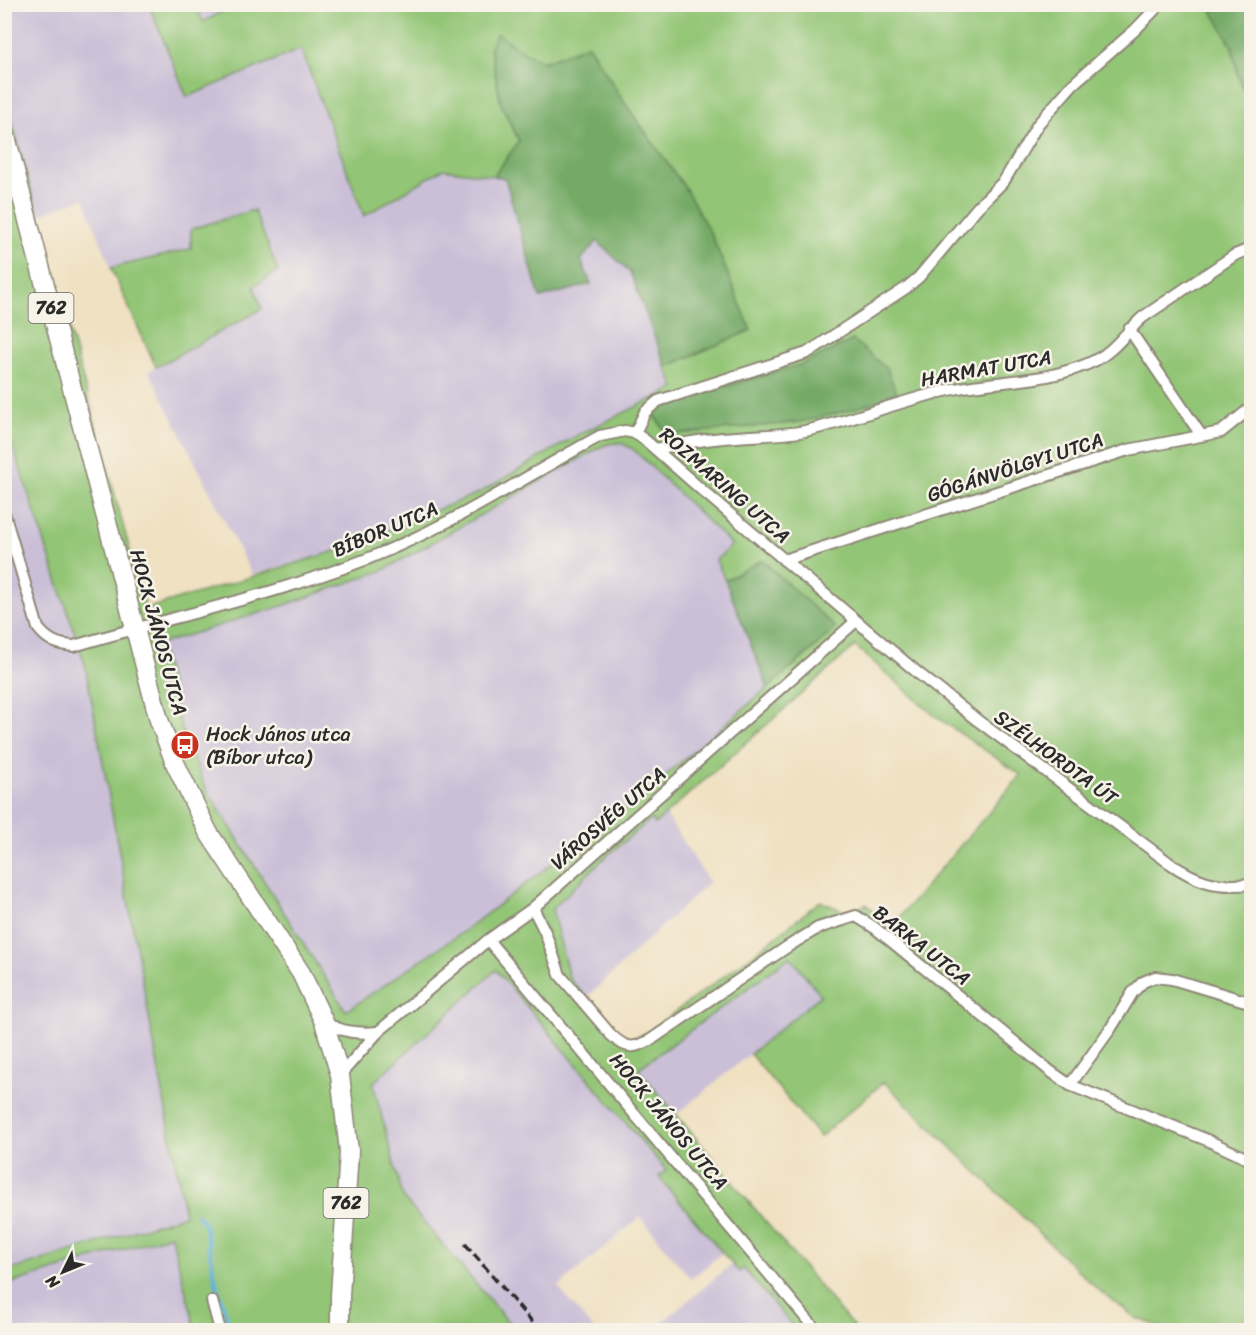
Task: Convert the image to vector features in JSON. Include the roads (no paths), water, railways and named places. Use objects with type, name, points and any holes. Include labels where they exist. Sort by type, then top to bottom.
[{"type":"main road","name":"HOCK JÁNOS UTCA","points":[[4,129],[159,720],[187,789],[208,832],[301,973],[324,1022],[340,1075],[350,1151],[340,1296],[340,1330]]},
{"type":"street","name":"ROZMARING UTCA","points":[[855,622],[635,433],[645,412],[658,401],[807,353],[906,288],[919,277],[977,208],[1004,181],[1038,124],[1072,84],[1135,30],[1160,4]]},
{"type":"street","name":"HARMAT UTCA","points":[[656,449],[723,438],[802,431],[842,422],[940,392],[1078,369],[1107,354],[1143,317],[1235,255],[1251,248]]},
{"type":"street","points":[[1130,329],[1201,435]]},
{"type":"street","name":"GÓGÁNVÖLGYI UTCA","points":[[784,560],[1128,450],[1221,432],[1251,406]]},
{"type":"street","name":"BÍBOR UTCA","points":[[4,513],[33,617],[44,636],[60,645],[74,646],[274,590],[368,559],[464,514],[600,436],[619,431],[635,433]]},
{"type":"street","name":"SZÉLHORDTA ÚT","points":[[855,622],[977,720],[1180,870],[1211,884],[1224,886],[1251,884]]},
{"type":"street","name":"VÁROSVÉG UTCA","points":[[340,1075],[378,1032],[488,939],[532,908],[855,622]]},
{"type":"street","name":"BARKA UTCA","points":[[532,908],[545,932],[560,975],[611,1035],[625,1046],[640,1046],[652,1039],[818,928],[856,916],[875,928],[1050,1071],[1070,1084],[1207,1140],[1251,1161]]},
{"type":"street","name":"HOCK JÁNOS UTCA","points":[[488,939],[816,1330]]},
{"type":"street","points":[[1070,1084],[1111,1028],[1133,992],[1143,982],[1155,977],[1172,979],[1251,1003]]},
{"type":"street","points":[[324,1022],[349,1032],[378,1032]]},
{"type":"street","points":[[212,1301],[220,1330]]},
{"type":"waterway","points":[[197,1215],[204,1223],[217,1287],[231,1330]]},
{"type":"railway","points":[[465,1244],[539,1330]]},
{"type":"place","name":"Hock János utca (Bíbor utca)","points":[[185,745]]}]
